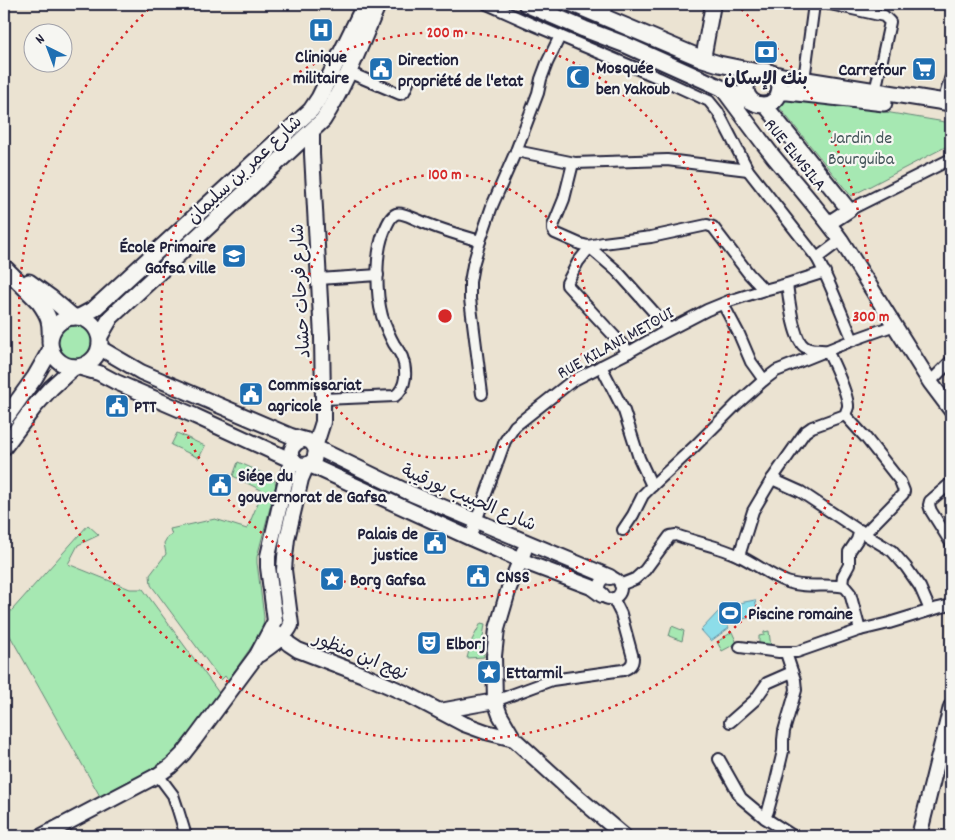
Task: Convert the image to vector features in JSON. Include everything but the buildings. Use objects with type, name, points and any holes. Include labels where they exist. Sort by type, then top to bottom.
[{"type":"main road","name":"شارع عمر بن سليمان","points":[[76,317],[94,309],[311,110],[319,98],[365,4]]},
{"type":"main road","name":"شارع عمر بن سليمان","points":[[100,342],[111,317],[323,120],[348,72],[378,4]]},
{"type":"main road","points":[[526,4],[584,29],[626,44],[760,104],[772,102],[778,96],[778,81],[774,75],[719,64],[603,9],[573,4]]},
{"type":"main road","points":[[760,104],[748,96],[746,86],[750,78],[764,73],[948,106]]},
{"type":"main road","points":[[779,92],[893,104],[948,106]]},
{"type":"main road","points":[[4,267],[36,287],[76,317]]},
{"type":"main road","points":[[4,267],[43,308],[50,324],[50,346],[57,360],[62,364],[76,367],[92,361],[97,355],[100,342],[97,329],[86,319],[67,318],[56,325],[50,336],[50,346],[35,378],[4,420]]},
{"type":"main road","points":[[4,446],[51,388],[76,367]]},
{"type":"street","points":[[487,4],[709,101],[718,112],[748,170],[817,258],[825,272],[853,340]]},
{"type":"street","points":[[703,58],[713,4]]},
{"type":"street","points":[[804,80],[814,4]]},
{"type":"street","points":[[830,4],[884,16],[890,22],[875,92]]},
{"type":"street","points":[[482,394],[470,299],[470,282],[480,241],[492,206],[538,93],[547,63],[560,36]]},
{"type":"street","points":[[348,72],[400,94],[404,92],[408,83]]},
{"type":"street","points":[[948,106],[951,76]]},
{"type":"street","name":"RUE ELMSILA","points":[[722,88],[773,156],[829,223],[930,382],[951,410]]},
{"type":"street","points":[[760,104],[849,210]]},
{"type":"street","name":"شارع فرحات حشاد","points":[[310,443],[323,422],[322,337],[312,132]]},
{"type":"street","points":[[516,150],[573,163],[667,160],[748,170]]},
{"type":"street","points":[[829,223],[849,210],[951,159]]},
{"type":"street","points":[[573,163],[567,191],[553,226],[555,233],[589,246],[651,237],[706,225],[712,227],[764,290]]},
{"type":"street","points":[[323,399],[395,396],[402,388],[404,372],[402,358],[389,335],[382,315],[378,275],[378,250],[382,236],[394,215],[398,213],[480,241]]},
{"type":"street","points":[[817,258],[841,240]]},
{"type":"street","points":[[589,246],[617,271],[669,329]]},
{"type":"street","points":[[589,246],[578,262],[567,285],[629,352]]},
{"type":"street","name":"RUE KILANI METOUI","points":[[470,538],[505,441],[515,426],[572,381],[669,329],[723,304],[825,272]]},
{"type":"street","points":[[319,279],[378,275]]},
{"type":"street","points":[[739,556],[753,511],[805,432],[812,427],[845,414],[848,406],[841,380],[827,351],[806,348],[796,337],[787,284]]},
{"type":"street","points":[[723,304],[751,362],[764,380]]},
{"type":"street","points":[[623,530],[643,495],[764,380],[776,372],[895,325]]},
{"type":"street","name":"شارع الحبيب بورقيبة","points":[[100,342],[141,372],[251,420],[310,443],[412,494],[477,520],[615,581]]},
{"type":"street","points":[[930,382],[951,361]]},
{"type":"street","points":[[601,366],[624,411],[639,458],[652,486]]},
{"type":"street","points":[[76,367],[99,373],[284,457],[293,459],[299,464],[307,465]]},
{"type":"street","points":[[195,416],[203,399]]},
{"type":"street","points":[[842,586],[844,573],[849,565],[849,552],[862,532],[903,494],[904,490],[900,481],[845,414]]},
{"type":"street","points":[[243,438],[251,420]]},
{"type":"street","points":[[42,836],[158,775],[177,760],[257,656],[277,633],[288,631],[291,618],[284,570],[286,548],[300,479],[307,465],[316,456],[310,443],[297,442],[292,448],[291,456],[293,459],[285,482],[268,556],[277,633]]},
{"type":"street","name":"شارع الحبيب بورقيبة","points":[[307,465],[470,538],[591,587],[608,597]]},
{"type":"street","points":[[772,480],[801,492],[892,551],[920,587],[930,610]]},
{"type":"street","points":[[951,483],[929,505],[951,543]]},
{"type":"street","points":[[440,711],[496,701],[552,680],[629,668],[632,665],[633,658],[621,614],[599,589],[601,582],[603,580],[635,579],[645,570],[670,536],[676,535],[715,546],[739,556],[786,582],[800,585],[845,587],[850,593],[860,630]]},
{"type":"street","points":[[528,542],[503,606],[497,629],[494,656],[496,701],[500,715],[514,739],[624,836]]},
{"type":"street","points":[[608,597],[619,594],[620,591],[615,581]]},
{"type":"street","points":[[740,647],[786,653],[797,652],[860,630],[948,606],[951,597]]},
{"type":"street","name":"نهج ابن منظور","points":[[277,633],[298,650],[407,694],[464,724],[514,739]]},
{"type":"street","points":[[765,818],[783,751],[784,731],[796,690],[795,680],[786,653]]},
{"type":"street","points":[[730,722],[755,700],[768,683],[792,672]]},
{"type":"street","points":[[919,836],[951,707]]},
{"type":"street","points":[[719,759],[741,798],[765,818],[793,836]]},
{"type":"street","points":[[158,775],[173,796],[186,836]]},
{"type":"green space","name":"Jardin de Bourguiba","points":[[789,96],[951,123],[951,144],[851,196],[779,107]]},
{"type":"green space","points":[[75,325],[82,326],[87,330],[91,335],[91,349],[87,354],[82,358],[75,359],[68,358],[63,354],[59,349],[58,342],[59,335],[63,330],[68,326]]},
{"type":"green space","points":[[177,433],[205,446],[199,458],[171,445]]},
{"type":"green space","points":[[238,462],[274,478],[276,485],[257,557],[264,617],[263,627],[259,636],[228,680],[225,676],[221,680],[151,585],[150,575],[166,554],[164,543],[172,535],[170,529],[215,519],[247,529],[263,491],[233,476]]},
{"type":"green space","points":[[88,525],[99,535],[78,545],[68,564],[130,589],[143,589],[219,693],[183,742],[162,764],[101,798],[4,625],[4,619]]},
{"type":"green space","points":[[481,623],[485,624],[483,637],[484,657],[467,658],[472,640]]},
{"type":"green space","points":[[672,626],[684,631],[682,641],[669,636]]},
{"type":"green space","points":[[769,631],[771,648],[759,646],[759,636]]},
{"type":"green space","points":[[732,632],[737,643],[722,651],[717,642]]},
{"type":"water","points":[[755,600],[759,616],[737,620],[734,604]]},
{"type":"water","points":[[719,611],[729,628],[711,641],[701,630]]},
{"type":"place","name":"Clinique militaire","points":[[321,30]]},
{"type":"place","name":"بنك الإسكان","points":[[766,52]]},
{"type":"place","name":"Direction propriété de l'etat","points":[[381,69]]},
{"type":"place","name":"Carrefour","points":[[924,69]]},
{"type":"place","name":"Mosquée ben Yakoub","points":[[578,77]]},
{"type":"place","name":"École Primaire Gafsa ville","points":[[234,256]]},
{"type":"place","name":"Commissariat agricole","points":[[251,394]]},
{"type":"place","name":"PTT","points":[[117,406]]},
{"type":"place","name":"Siége du gouvernorat de Gafsa","points":[[220,485]]},
{"type":"place","name":"Palais de justice","points":[[435,543]]},
{"type":"place","name":"CNSS","points":[[478,576]]},
{"type":"place","name":"Borg Gafsa","points":[[332,579]]},
{"type":"place","name":"Piscine romaine","points":[[730,613]]},
{"type":"place","name":"Elborj","points":[[429,643]]},
{"type":"place","name":"Ettarmil","points":[[489,672]]}]
